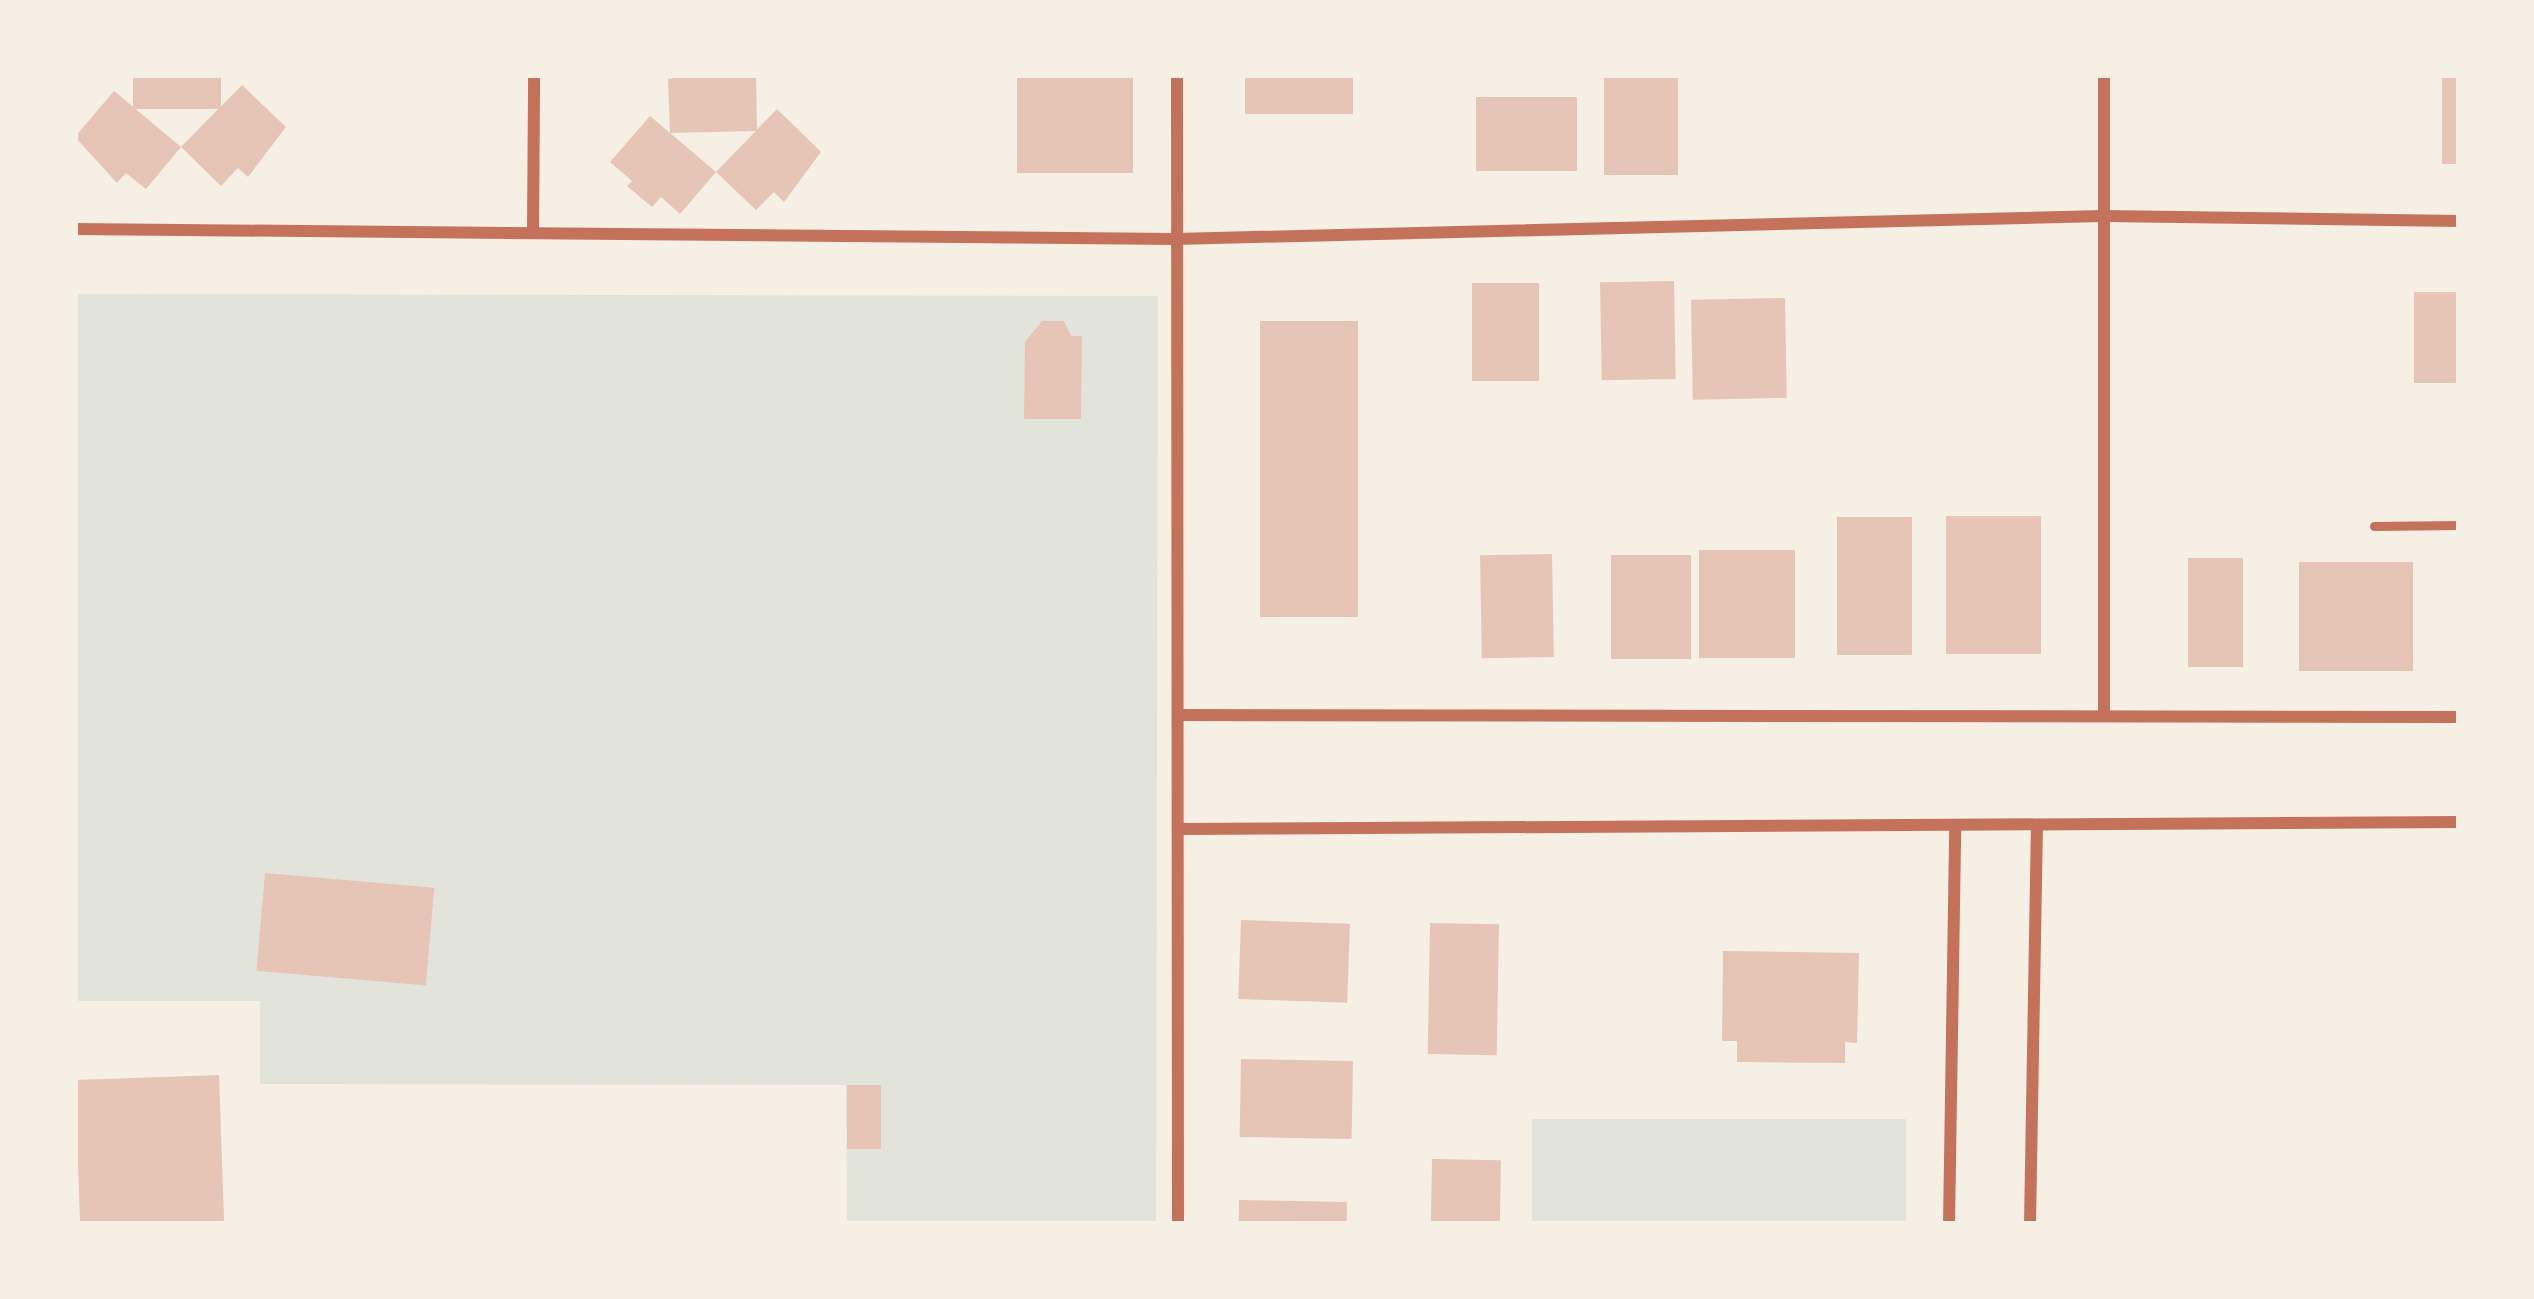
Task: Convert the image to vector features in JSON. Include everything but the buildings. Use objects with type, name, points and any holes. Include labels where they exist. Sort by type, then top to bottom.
[{"type":"street","points":[[533,233],[534,75]]},
{"type":"street","points":[[1177,75],[1178,1224]]},
{"type":"street","points":[[2104,75],[2104,716]]},
{"type":"street","points":[[75,230],[1176,239],[2103,217],[2459,221]]},
{"type":"street","points":[[1178,715],[2459,717]]},
{"type":"street","points":[[1178,830],[2459,822]]},
{"type":"street","points":[[1949,1224],[1955,825]]},
{"type":"street","points":[[2030,1224],[2037,825]]},
{"type":"lane","points":[[2374,526],[2459,525]]},
{"type":"shaded area","points":[[75,294],[1158,296],[1156,1224],[847,1224],[846,1085],[260,1084],[260,1001],[75,1001]]},
{"type":"shaded area","points":[[1532,1119],[1906,1119],[1906,1224],[1532,1224]]}]
